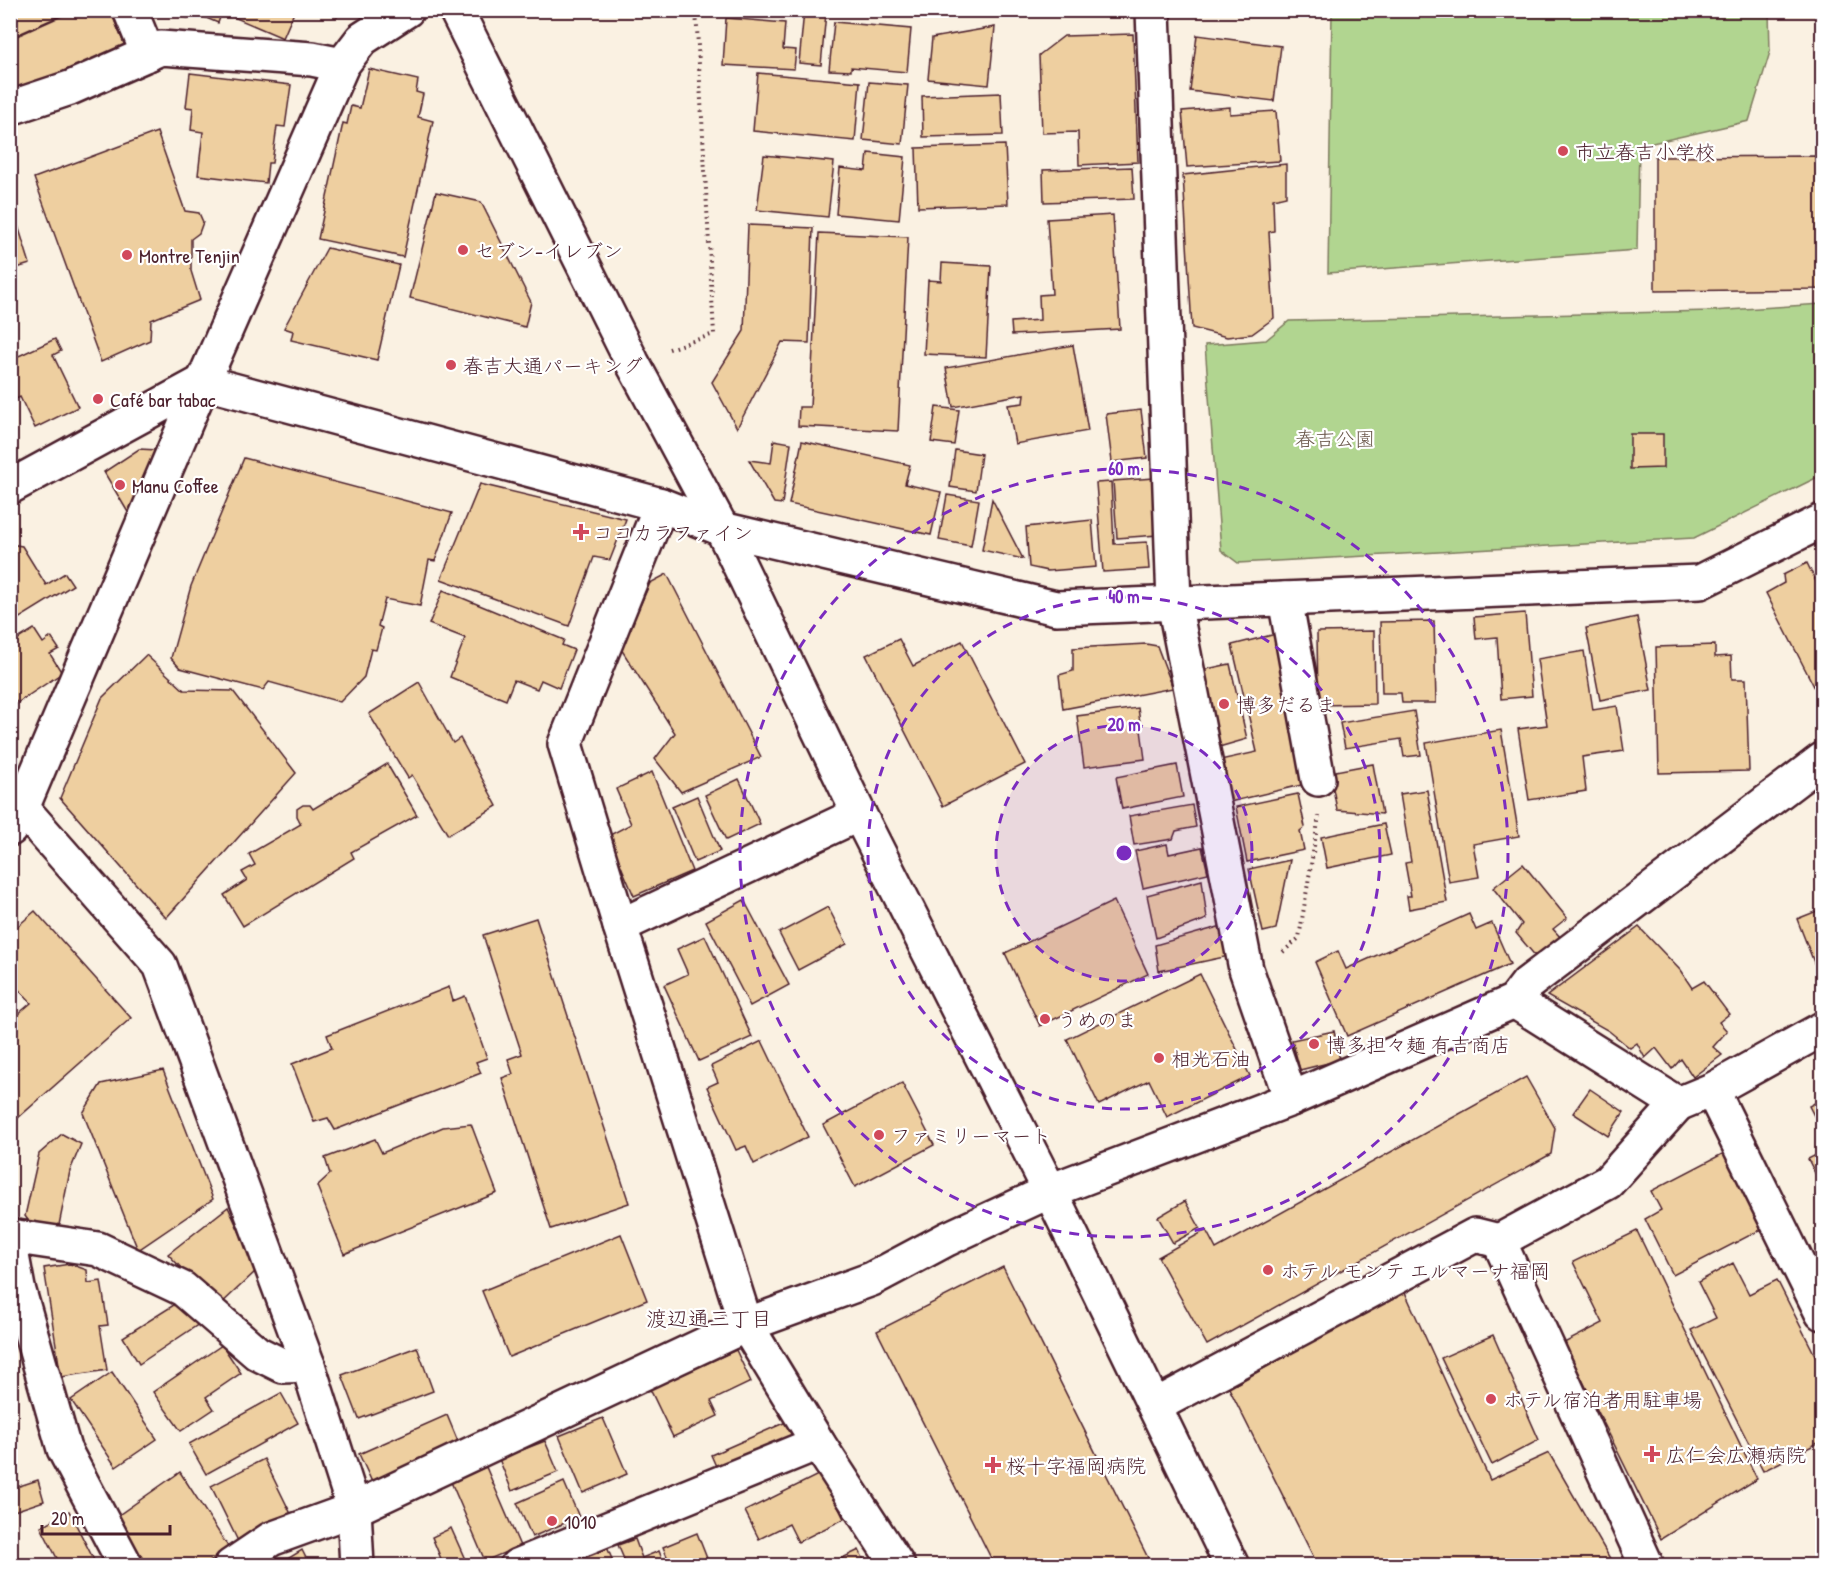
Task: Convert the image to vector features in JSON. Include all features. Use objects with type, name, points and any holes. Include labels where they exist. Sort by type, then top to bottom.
[{"type":"street","points":[[129,10],[148,54]]},
{"type":"street","points":[[357,1566],[354,1509],[308,1365],[160,965],[14,808],[342,65],[362,39],[407,10]]},
{"type":"street","points":[[456,10],[632,362],[722,529],[859,814],[1050,1191],[1232,1566]]},
{"type":"street","points":[[1154,10],[1174,603],[1246,969],[1291,1099]]},
{"type":"street","points":[[10,108],[70,88],[161,48],[312,59],[342,65]]},
{"type":"street","points":[[10,487],[203,382],[661,505],[722,529],[1056,608],[1700,582],[1822,521]]},
{"type":"street","points":[[661,505],[565,744],[746,1325],[818,1443],[898,1566]]},
{"type":"street","points":[[1286,599],[1318,778]]},
{"type":"street","points":[[231,1566],[271,1539],[354,1509],[746,1325],[872,1279],[947,1239],[1050,1191],[1291,1099],[1515,1001],[1527,984],[1822,760]]},
{"type":"street","points":[[620,926],[859,814]]},
{"type":"street","points":[[1515,1001],[1678,1104]]},
{"type":"street","points":[[1155,1406],[1475,1235],[1499,1241],[1608,1182],[1678,1104],[1712,1090],[1822,1029]]},
{"type":"street","points":[[1712,1090],[1822,1313]]},
{"type":"street","points":[[10,1236],[98,1249],[183,1289],[256,1353],[283,1366],[308,1365]]},
{"type":"street","points":[[1499,1241],[1647,1566]]},
{"type":"street","points":[[10,1245],[18,1288],[64,1449],[126,1566]]},
{"type":"street","points":[[517,1566],[818,1443]]},
{"type":"path","points":[[632,362],[714,334],[696,10]]},
{"type":"path","points":[[1246,969],[1282,953],[1299,938],[1319,821],[1318,778]]},
{"type":"green space","name":"市立春吉小学校","points":[[1332,11],[1769,11],[1770,52],[1749,121],[1639,146],[1637,250],[1328,273]]},
{"type":"green space","name":"春吉公園","points":[[1822,304],[1822,475],[1694,538],[1238,563],[1221,550],[1205,345],[1266,340],[1289,321],[1711,311]]},
{"type":"building","points":[[10,10],[73,10],[10,38]]},
{"type":"building","points":[[75,10],[110,10],[125,46],[16,93],[10,81],[10,39]]},
{"type":"building","points":[[152,10],[189,10],[188,18]]},
{"type":"building","points":[[199,10],[295,10],[283,38],[222,12],[218,23],[197,14]]},
{"type":"building","points":[[323,10],[340,10],[337,17]]},
{"type":"building","points":[[804,11],[826,13],[821,65],[799,63]]},
{"type":"building","points":[[726,18],[785,23],[783,49],[796,50],[794,69],[723,65]]},
{"type":"building","points":[[834,22],[911,29],[907,72],[851,67],[851,71],[829,70]]},
{"type":"building","points":[[995,27],[989,85],[928,79],[932,38]]},
{"type":"building","points":[[1133,34],[1138,162],[1079,165],[1078,132],[1042,133],[1039,55],[1064,36]]},
{"type":"building","points":[[1197,35],[1281,46],[1274,101],[1190,91]]},
{"type":"building","points":[[369,69],[418,80],[416,92],[423,94],[418,117],[433,121],[403,257],[318,239],[343,123],[347,124],[351,106],[360,108]]},
{"type":"building","points":[[190,73],[291,85],[285,127],[277,126],[272,163],[268,163],[266,183],[198,175],[203,132],[191,130],[193,108],[186,107]]},
{"type":"building","points":[[758,73],[860,82],[855,141],[753,131]]},
{"type":"building","points":[[869,82],[908,85],[902,144],[863,140]]},
{"type":"building","points":[[1001,93],[1003,135],[923,137],[922,96]]},
{"type":"building","points":[[1822,93],[1822,115],[1818,114]]},
{"type":"building","points":[[1230,107],[1230,114],[1276,111],[1280,161],[1187,167],[1182,111]]},
{"type":"building","name":"Montre Tenjin","points":[[157,132],[185,211],[199,213],[203,222],[199,233],[191,239],[191,271],[200,300],[151,320],[150,340],[101,362],[34,178]]},
{"type":"building","points":[[1005,145],[1008,204],[918,207],[916,148]]},
{"type":"building","points":[[868,153],[905,157],[899,220],[836,214],[840,168],[866,171]]},
{"type":"building","points":[[764,155],[834,162],[828,217],[757,210]]},
{"type":"building","points":[[1822,156],[1822,289],[1655,291],[1655,157]]},
{"type":"building","points":[[1286,164],[1286,196],[1273,199],[1274,231],[1269,232],[1274,318],[1252,334],[1227,337],[1192,328],[1183,175]]},
{"type":"building","points":[[1132,167],[1134,199],[1044,202],[1043,170]]},
{"type":"building","name":"セブン-イレブン","points":[[436,192],[481,202],[531,302],[525,327],[410,298]]},
{"type":"building","points":[[10,200],[30,264],[10,270]]},
{"type":"building","points":[[1113,215],[1120,329],[1012,335],[1011,322],[1040,320],[1039,295],[1052,294],[1047,219]]},
{"type":"building","points":[[748,225],[813,228],[809,343],[782,342],[737,428],[712,382],[744,331]]},
{"type":"building","points":[[819,233],[908,237],[898,431],[798,426],[799,407],[810,407]]},
{"type":"building","points":[[327,248],[399,265],[377,360],[291,340],[293,331],[284,328]]},
{"type":"building","points":[[942,263],[991,266],[986,357],[924,354],[928,280],[941,281]]},
{"type":"building","points":[[55,339],[61,351],[53,355],[78,407],[35,428],[20,397],[10,402],[10,360]]},
{"type":"building","points":[[1073,345],[1088,431],[1015,444],[1008,405],[1023,403],[1024,394],[953,407],[946,368]]},
{"type":"building","points":[[936,407],[959,410],[954,445],[931,442]]},
{"type":"building","points":[[1141,410],[1147,458],[1112,462],[1106,414]]},
{"type":"building","points":[[1630,434],[1663,434],[1663,468],[1630,469]]},
{"type":"building","points":[[774,440],[791,443],[782,504],[774,503],[749,460],[771,463]]},
{"type":"building","points":[[802,441],[910,465],[905,484],[941,492],[931,535],[789,504]]},
{"type":"building","points":[[139,449],[157,450],[129,514],[104,472]]},
{"type":"building","points":[[955,450],[981,454],[976,491],[950,487]]},
{"type":"building","points":[[244,458],[452,513],[435,561],[429,560],[420,606],[385,599],[378,626],[382,628],[376,650],[371,649],[364,677],[340,702],[269,682],[263,690],[180,668],[171,658],[191,586]]},
{"type":"building","points":[[1154,478],[1158,535],[1117,538],[1113,481]]},
{"type":"building","points":[[1111,482],[1114,544],[1147,542],[1149,569],[1103,572],[1096,483]]},
{"type":"building","points":[[480,484],[626,519],[610,560],[594,557],[569,626],[441,579]]},
{"type":"building","points":[[947,495],[979,500],[971,546],[939,540]]},
{"type":"building","points":[[992,499],[1023,559],[982,550]]},
{"type":"building","points":[[1092,520],[1096,567],[1048,571],[1029,567],[1026,527]]},
{"type":"building","points":[[10,544],[22,546],[46,585],[65,573],[73,585],[10,624]]},
{"type":"building","points":[[1807,563],[1822,594],[1822,702],[1766,593],[1784,583],[1783,575]]},
{"type":"building","points":[[667,574],[761,757],[681,792],[655,759],[675,733],[621,649],[650,583]]},
{"type":"building","points":[[443,590],[564,640],[562,645],[574,650],[559,688],[541,680],[537,689],[514,680],[506,700],[450,677],[465,638],[429,624]]},
{"type":"building","points":[[1525,613],[1532,696],[1501,699],[1497,637],[1476,639],[1474,617]]},
{"type":"building","points":[[1637,617],[1651,690],[1600,700],[1586,628]]},
{"type":"building","points":[[1434,621],[1436,703],[1402,703],[1401,693],[1382,693],[1380,622]]},
{"type":"building","points":[[34,629],[43,643],[51,637],[59,649],[50,654],[62,673],[17,703],[10,693],[10,644]]},
{"type":"building","points":[[1374,631],[1375,704],[1318,705],[1317,632]]},
{"type":"building","points":[[1276,634],[1310,783],[1221,804],[1211,762],[1257,752],[1232,645]]},
{"type":"building","points":[[899,639],[913,666],[962,641],[1025,764],[943,806],[866,655]]},
{"type":"building","points":[[1146,644],[1157,646],[1173,688],[1063,709],[1059,675],[1073,671],[1073,648]]},
{"type":"building","points":[[1715,645],[1715,657],[1731,656],[1732,679],[1746,679],[1749,771],[1659,773],[1656,647]]},
{"type":"building","points":[[1584,651],[1593,710],[1617,706],[1624,751],[1582,757],[1586,791],[1529,800],[1518,729],[1547,725],[1537,659]]},
{"type":"building","points":[[146,655],[184,690],[233,691],[296,773],[166,918],[60,798],[102,698]]},
{"type":"building","name":"博多だるま","points":[[1230,664],[1247,739],[1219,747],[1202,670]]},
{"type":"building","points":[[419,682],[453,743],[460,738],[497,806],[448,835],[412,775],[408,778],[369,714]]},
{"type":"building","points":[[1138,708],[1145,759],[1084,767],[1077,716]]},
{"type":"building","points":[[1414,711],[1421,755],[1404,757],[1401,739],[1345,748],[1340,723]]},
{"type":"building","points":[[1501,730],[1519,836],[1473,844],[1479,877],[1449,882],[1426,743]]},
{"type":"building","points":[[387,764],[417,815],[351,852],[354,858],[243,926],[224,895],[247,880],[242,872],[255,865],[249,854],[301,824],[297,816],[297,809],[303,805],[310,805],[313,809]]},
{"type":"building","points":[[1373,764],[1382,814],[1337,810],[1330,772]]},
{"type":"building","points":[[1177,765],[1183,797],[1122,809],[1116,777]]},
{"type":"building","points":[[652,772],[692,871],[634,896],[608,836],[631,824],[616,789]]},
{"type":"building","points":[[739,779],[760,824],[726,840],[705,795]]},
{"type":"building","points":[[1427,790],[1447,902],[1409,909],[1407,896],[1411,896],[1405,863],[1411,862],[1400,794]]},
{"type":"building","points":[[1298,794],[1305,827],[1300,831],[1304,850],[1247,862],[1236,807]]},
{"type":"building","points":[[697,796],[720,851],[695,862],[672,807]]},
{"type":"building","points":[[1192,805],[1196,827],[1176,831],[1173,839],[1134,845],[1129,816]]},
{"type":"building","points":[[1384,824],[1391,855],[1327,868],[1321,837]]},
{"type":"building","points":[[1167,844],[1169,854],[1202,847],[1208,873],[1143,888],[1135,851]]},
{"type":"building","points":[[1290,860],[1276,929],[1263,932],[1249,869]]},
{"type":"building","points":[[1523,864],[1567,918],[1553,929],[1561,938],[1537,958],[1516,933],[1522,924],[1493,888]]},
{"type":"building","points":[[1202,880],[1207,919],[1156,938],[1147,895]]},
{"type":"building","points":[[744,900],[789,985],[750,1006],[706,921]]},
{"type":"building","points":[[1114,901],[1148,974],[1040,1026],[1005,953]]},
{"type":"building","points":[[828,907],[847,944],[798,970],[779,933]]},
{"type":"building","points":[[1822,909],[1822,983],[1797,919]]},
{"type":"building","points":[[35,911],[131,1018],[10,1125],[10,1021],[31,1003],[10,980],[10,933]]},
{"type":"building","points":[[1469,914],[1476,930],[1492,923],[1510,964],[1347,1036],[1315,962],[1338,951],[1346,969]]},
{"type":"building","points":[[536,918],[629,1203],[551,1229],[502,1078],[513,1074],[508,1059],[522,1054],[483,935]]},
{"type":"building","points":[[1222,926],[1229,956],[1159,971],[1155,945]]},
{"type":"building","points":[[1639,927],[1680,970],[1692,988],[1704,981],[1729,1014],[1719,1022],[1727,1031],[1713,1047],[1722,1055],[1693,1077],[1681,1059],[1672,1069],[1656,1048],[1645,1058],[1637,1043],[1630,1048],[1609,1031],[1547,996]]},
{"type":"building","points":[[705,936],[752,1037],[699,1061],[664,985],[688,974],[677,949]]},
{"type":"building","name":"相光石油","points":[[1200,974],[1250,1076],[1167,1117],[1149,1080],[1099,1105],[1067,1039]]},
{"type":"building","points":[[449,987],[453,1001],[465,996],[487,1058],[476,1062],[481,1073],[335,1130],[328,1118],[314,1122],[292,1064],[332,1048],[327,1035]]},
{"type":"building","points":[[1334,1031],[1340,1060],[1300,1070],[1292,1040]]},
{"type":"building","points":[[762,1041],[808,1137],[754,1164],[746,1146],[736,1150],[707,1087],[718,1082],[711,1066]]},
{"type":"building","points":[[163,1070],[213,1199],[138,1250],[83,1113],[101,1084]]},
{"type":"building","name":"ホテル モンテ エルマーナ福岡","points":[[1526,1077],[1555,1128],[1551,1154],[1207,1345],[1158,1257],[1206,1230],[1216,1249]]},
{"type":"building","name":"ファミリーマート","points":[[902,1083],[934,1145],[855,1187],[823,1125]]},
{"type":"building","points":[[1590,1089],[1624,1112],[1608,1136],[1573,1113]]},
{"type":"building","points":[[1822,1099],[1822,1131],[1809,1106]]},
{"type":"building","points":[[471,1124],[497,1193],[344,1254],[317,1186],[330,1174],[325,1158],[375,1139],[382,1153],[443,1127]]},
{"type":"building","points":[[62,1134],[81,1144],[70,1171],[58,1230],[33,1227],[25,1216],[39,1154]]},
{"type":"building","points":[[1726,1152],[1764,1228],[1673,1275],[1645,1219],[1661,1210],[1651,1191]]},
{"type":"building","points":[[1822,1152],[1822,1187],[1808,1159]]},
{"type":"building","points":[[1185,1201],[1200,1228],[1173,1243],[1158,1217]]},
{"type":"building","points":[[228,1207],[257,1270],[218,1307],[168,1254]]},
{"type":"building","points":[[1637,1231],[1757,1479],[1661,1539],[1564,1343],[1603,1323],[1573,1262]]},
{"type":"building","points":[[621,1234],[647,1300],[509,1357],[482,1291]]},
{"type":"building","points":[[1733,1263],[1749,1294],[1777,1280],[1822,1369],[1822,1441],[1763,1471],[1691,1330],[1716,1318],[1698,1282]]},
{"type":"building","points":[[70,1264],[87,1270],[88,1283],[101,1281],[108,1325],[100,1326],[107,1370],[61,1377],[44,1268]]},
{"type":"building","points":[[1003,1267],[1152,1566],[995,1566],[877,1331]]},
{"type":"building","points":[[1404,1290],[1490,1480],[1549,1453],[1612,1562],[1606,1566],[1318,1566],[1229,1388]]},
{"type":"building","points":[[185,1298],[202,1322],[139,1364],[123,1337]]},
{"type":"building","name":"ホテル宿泊者用駐車場","points":[[1493,1335],[1539,1440],[1492,1465],[1441,1358]]},
{"type":"building","points":[[222,1345],[241,1373],[206,1397],[214,1409],[181,1431],[153,1392]]},
{"type":"building","points":[[417,1347],[433,1391],[359,1419],[342,1375]]},
{"type":"building","points":[[736,1350],[751,1382],[711,1401],[718,1416],[673,1437],[650,1389]]},
{"type":"building","points":[[112,1372],[157,1439],[116,1467],[71,1400]]},
{"type":"building","points":[[281,1393],[298,1423],[206,1474],[189,1444]]},
{"type":"building","points":[[447,1415],[459,1444],[372,1482],[359,1454]]},
{"type":"building","points":[[603,1418],[627,1474],[583,1493],[559,1436]]},
{"type":"building","points":[[786,1422],[794,1441],[719,1473],[711,1455]]},
{"type":"building","points":[[545,1441],[558,1472],[512,1491],[499,1459]]},
{"type":"building","points":[[264,1459],[291,1514],[238,1541],[211,1486]]},
{"type":"building","points":[[486,1467],[520,1546],[485,1561],[451,1482]]},
{"type":"building","points":[[180,1472],[229,1548],[204,1566],[141,1566],[113,1519]]},
{"type":"building","points":[[822,1473],[844,1519],[798,1542],[789,1524],[759,1539],[745,1511]]},
{"type":"building","points":[[38,1480],[44,1501],[11,1512],[15,1525],[10,1526],[10,1489]]},
{"type":"building","points":[[564,1482],[579,1517],[532,1537],[517,1503]]},
{"type":"building","points":[[69,1511],[97,1566],[61,1566],[41,1527]]},
{"type":"building","points":[[451,1528],[468,1566],[444,1566],[432,1537]]},
{"type":"building","points":[[697,1533],[710,1566],[671,1566],[663,1547]]},
{"type":"building","points":[[635,1539],[642,1558],[659,1551],[665,1566],[627,1566],[618,1545]]},
{"type":"building","points":[[607,1547],[614,1564],[576,1566],[575,1561]]},
{"type":"building","points":[[302,1550],[310,1566],[276,1566]]},
{"type":"building","points":[[859,1550],[867,1566],[826,1566]]},
{"type":"place","name":"市立春吉小学校","points":[[1563,151]]},
{"type":"place","name":"セブン-イレブン","points":[[463,250]]},
{"type":"place","name":"Montre Tenjin","points":[[127,255]]},
{"type":"place","name":"春吉大通パーキング","points":[[451,365]]},
{"type":"place","name":"Café bar tabac","points":[[98,399]]},
{"type":"place","name":"Manu Coffee","points":[[120,485]]},
{"type":"place","name":"ココカラファイン","points":[[581,532]]},
{"type":"place","name":"博多だるま","points":[[1224,704]]},
{"type":"place","name":"うめのま","points":[[1045,1019]]},
{"type":"place","name":"博多担々麺 有吉商店","points":[[1314,1044]]},
{"type":"place","name":"相光石油","points":[[1159,1058]]},
{"type":"place","name":"ファミリーマート","points":[[879,1135]]},
{"type":"place","name":"ホテル モンテ エルマーナ福岡","points":[[1268,1270]]},
{"type":"place","name":"ホテル宿泊者用駐車場","points":[[1491,1399]]},
{"type":"place","name":"広仁会広瀬病院","points":[[1652,1454]]},
{"type":"place","name":"桜十字福岡病院","points":[[993,1465]]},
{"type":"place","name":"1010","points":[[552,1521]]},
{"type":"district","name":"渡辺通三丁目","points":[[709,1318]]}]
